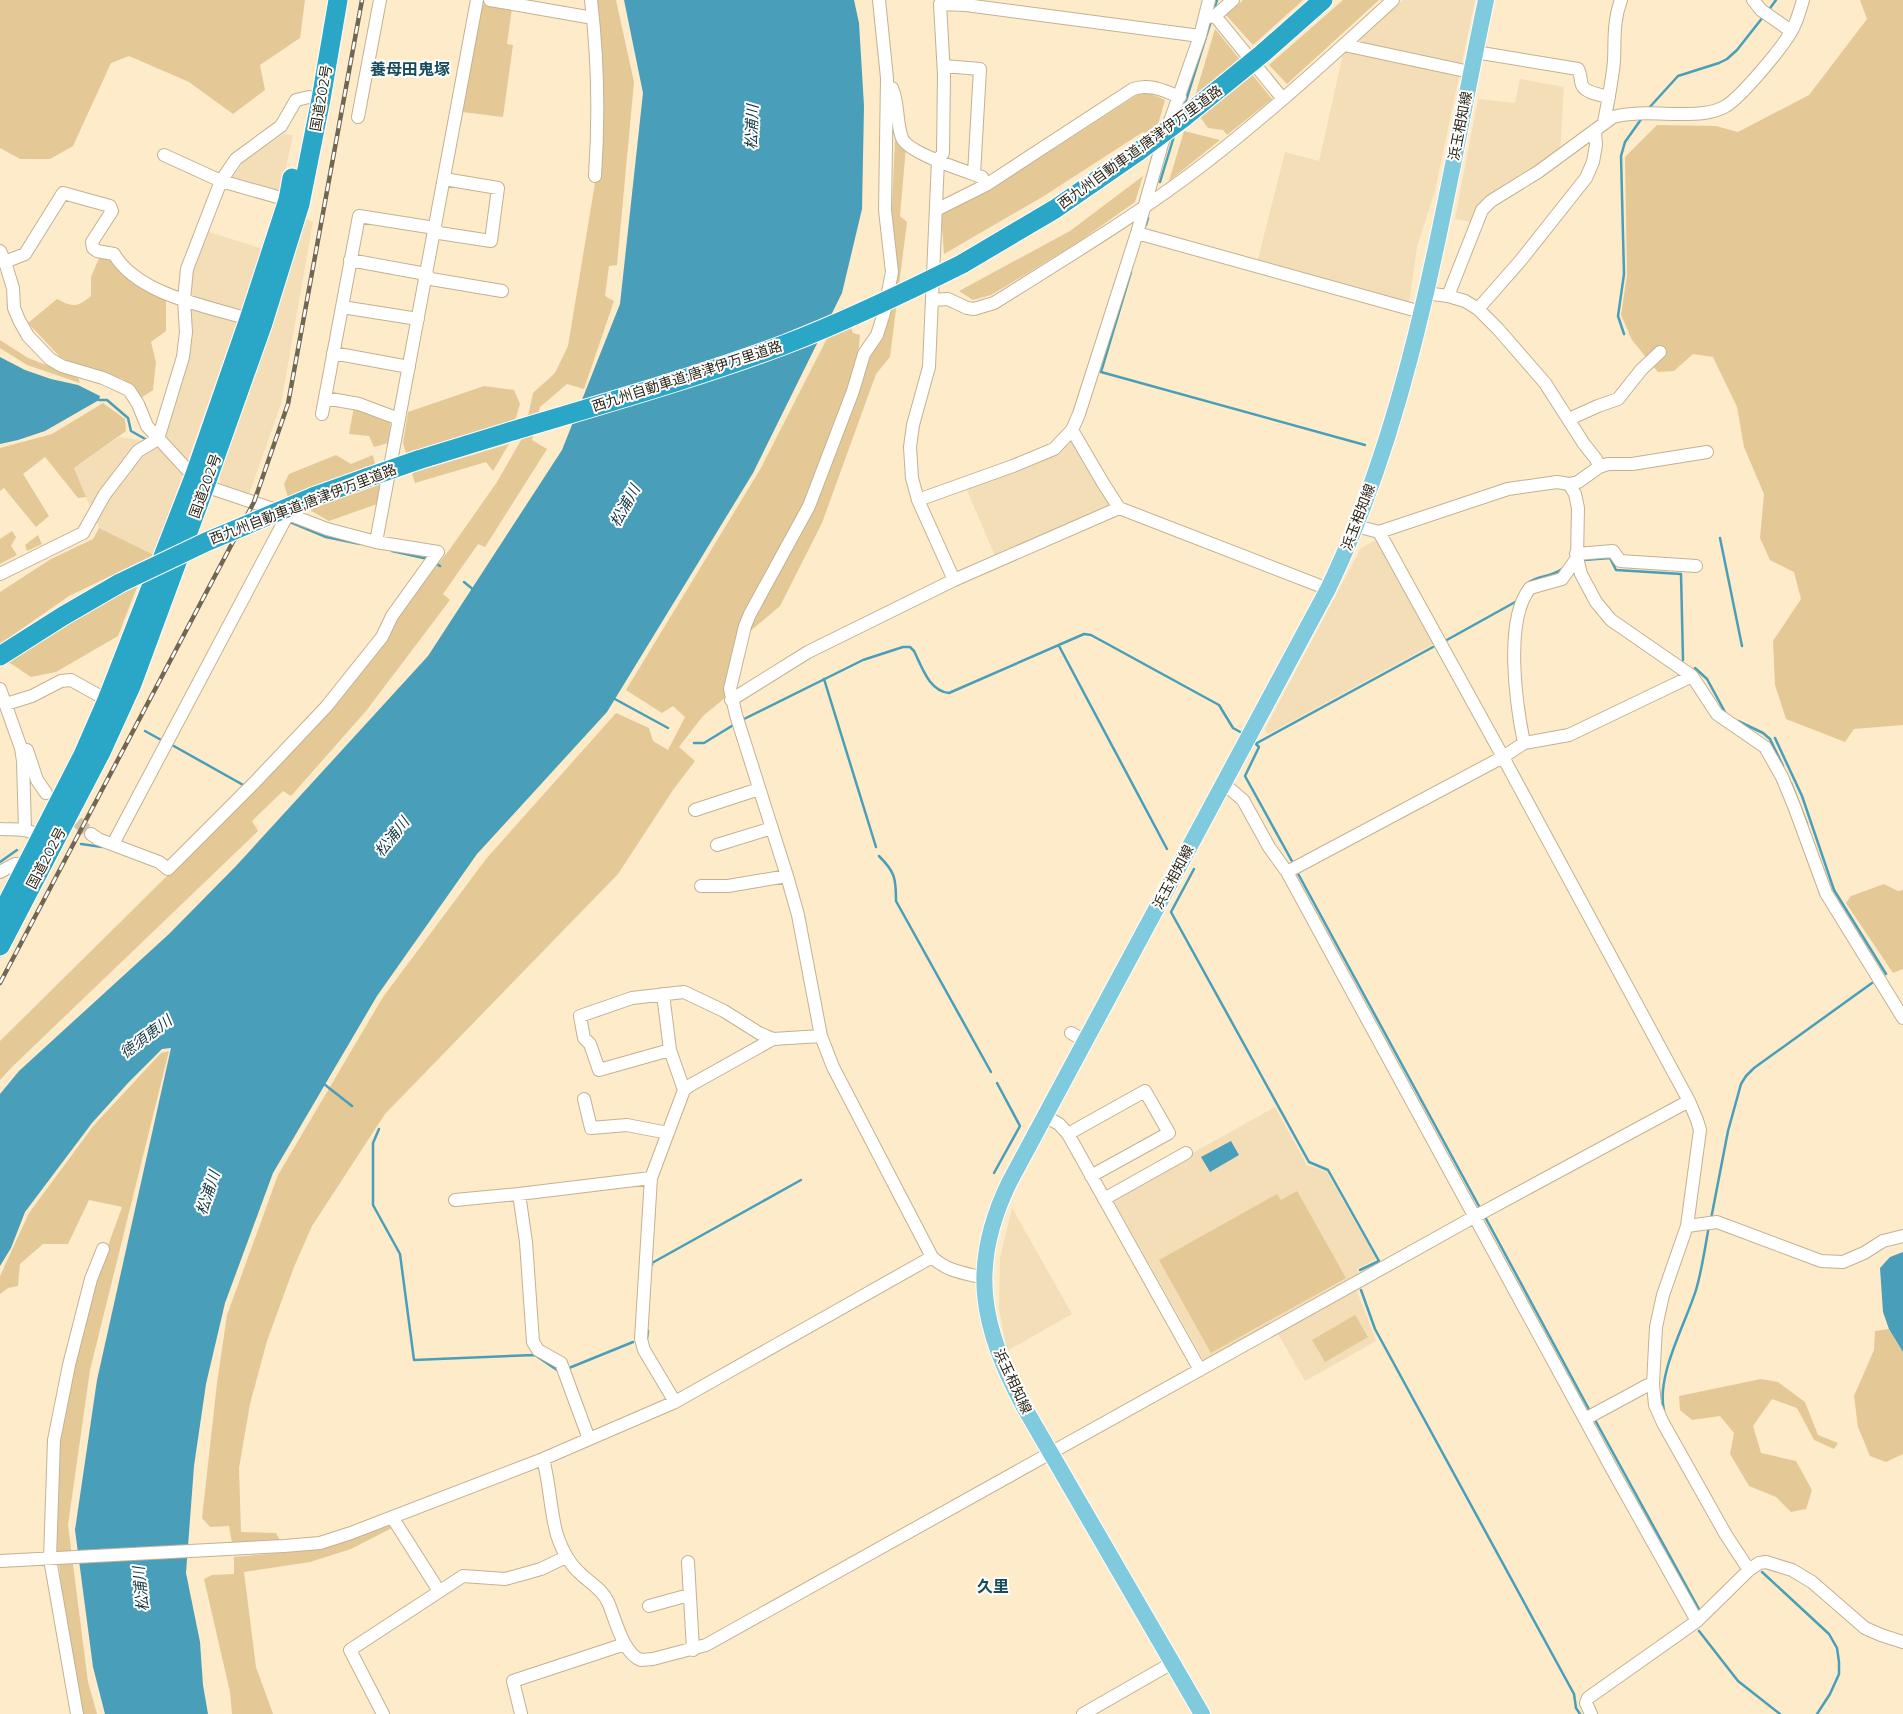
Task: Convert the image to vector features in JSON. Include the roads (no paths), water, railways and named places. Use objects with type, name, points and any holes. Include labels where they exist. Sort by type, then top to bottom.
[{"type":"highway","name":"国道202号","points":[[0,946],[38,840],[101,752],[132,684],[200,482],[249,318],[288,200],[326,0]]},
{"type":"highway","name":"国道202号","points":[[0,917],[83,755],[200,482],[263,323],[300,204],[322,99],[338,0]]},
{"type":"highway","name":"西九州自動車道;唐津伊万里道路","points":[[0,656],[20,642],[120,583],[206,542],[313,497],[418,460],[721,367],[786,344],[903,294],[962,264],[1055,209],[1139,151],[1182,119],[1263,53],[1323,0]]},
{"type":"main road","points":[[329,49],[337,45],[346,0]]},
{"type":"main road","name":"浜玉相知線","points":[[1202,1714],[1050,1453],[1001,1362],[988,1319],[984,1278],[988,1242],[996,1210],[1046,1117],[1078,1037],[1249,736],[1328,589],[1356,526],[1397,408],[1421,312],[1486,0]]},
{"type":"street","points":[[358,116],[380,0]]},
{"type":"street","points":[[376,542],[477,0]]},
{"type":"street","points":[[490,0],[593,18]]},
{"type":"street","points":[[591,0],[598,67],[598,138],[595,176]]},
{"type":"street","points":[[879,0],[887,78],[885,210],[892,272],[884,313],[878,335],[864,354],[853,391],[809,506],[745,626],[730,689],[731,700],[740,730],[798,915],[820,1036],[832,1067],[932,1257],[940,1265],[951,1270],[984,1278]]},
{"type":"street","points":[[1209,0],[1210,16],[1283,99]]},
{"type":"street","points":[[918,500],[1013,466],[1054,449],[1072,430],[1079,414],[1136,233],[1162,144],[1200,36],[1210,16],[1233,0]]},
{"type":"street","points":[[932,300],[948,299],[967,308],[974,309],[994,303],[1143,208],[1209,160],[1283,99],[1393,0]]},
{"type":"street","points":[[1478,310],[1521,260],[1586,178],[1593,162],[1599,126],[1610,98],[1614,60],[1614,24],[1621,0]]},
{"type":"street","points":[[1753,0],[1765,13],[1791,32]]},
{"type":"street","points":[[1448,296],[1482,210],[1491,202],[1538,172],[1613,117],[1645,113],[1702,113],[1715,111],[1726,106],[1739,96],[1791,32],[1803,0]]},
{"type":"street","points":[[954,580],[918,500],[912,478],[910,447],[913,425],[929,366],[938,160],[943,154],[944,66],[940,4],[966,2],[1200,36]]},
{"type":"street","points":[[1344,45],[1470,72]]},
{"type":"street","points":[[1475,52],[1578,69],[1581,76],[1581,85],[1585,90],[1610,98]]},
{"type":"street","points":[[944,66],[980,69],[974,174]]},
{"type":"street","points":[[887,78],[894,95],[903,141],[916,151],[982,177],[986,184]]},
{"type":"street","points":[[936,210],[986,184],[1133,88],[1150,86],[1180,97]]},
{"type":"street","points":[[0,574],[84,533],[105,494],[138,450],[158,439],[183,357],[186,332],[184,300],[187,269],[221,180],[236,159],[281,126],[296,100],[309,97]]},
{"type":"street","points":[[164,155],[221,180],[288,200]]},
{"type":"street","points":[[322,414],[359,216],[434,228],[440,233],[491,240],[498,188],[444,179]]},
{"type":"street","points":[[91,834],[158,862],[168,869],[326,707],[382,637],[392,616],[438,552],[376,542],[327,529],[200,482],[147,426],[138,404],[129,390],[103,378],[62,366],[50,359],[28,336],[14,308],[13,288],[3,256],[25,254],[63,193],[110,206],[112,210],[92,242],[93,248],[97,252],[114,254],[118,262],[146,285],[184,300],[249,318]]},
{"type":"street","points":[[1136,233],[1421,312]]},
{"type":"street","points":[[350,260],[426,274],[431,279],[502,291]]},
{"type":"street","points":[[1425,293],[1448,296],[1465,301],[1478,310],[1498,329],[1545,383],[1584,444],[1596,459],[1599,467]]},
{"type":"street","points":[[342,307],[418,319]]},
{"type":"street","points":[[1569,419],[1618,399],[1660,352]]},
{"type":"street","points":[[333,354],[409,366]]},
{"type":"street","points":[[325,398],[359,404],[399,419]]},
{"type":"street","points":[[1072,430],[1102,483],[1119,508],[1328,589]]},
{"type":"street","points":[[1356,526],[1379,532],[1508,489],[1557,482],[1569,484],[1578,482],[1599,467],[1608,464],[1632,464],[1706,452]]},
{"type":"street","points":[[1569,484],[1575,494],[1578,508],[1577,556],[1581,574],[1596,602],[1611,620],[1692,676],[1717,714],[1765,747],[1773,759],[1794,806],[1826,893],[1903,1018]]},
{"type":"street","points":[[731,700],[808,652],[954,580],[1119,508]]},
{"type":"street","points":[[113,844],[288,514]]},
{"type":"street","points":[[1379,532],[1689,1101],[1700,1130],[1687,1226],[1663,1295],[1656,1327],[1653,1384],[1655,1405],[1662,1423],[1749,1570]]},
{"type":"street","points":[[1524,743],[1520,721],[1514,654],[1514,629],[1530,588],[1562,579],[1577,556],[1613,551],[1620,562],[1696,566]]},
{"type":"street","points":[[1291,870],[1503,757],[1524,743],[1569,735],[1692,676]]},
{"type":"street","points":[[6,704],[32,696],[66,680],[71,680],[107,700]]},
{"type":"street","points":[[0,689],[21,748],[38,840]]},
{"type":"street","points":[[21,748],[27,749],[37,780],[46,793]]},
{"type":"street","points":[[1223,783],[1243,800],[1269,847],[1291,870],[1590,1416],[1697,1621]]},
{"type":"street","points":[[695,810],[759,789]]},
{"type":"street","points":[[717,845],[772,828]]},
{"type":"street","points":[[0,829],[16,831],[38,840]]},
{"type":"street","points":[[0,872],[15,864],[26,866]]},
{"type":"street","points":[[701,886],[728,886],[787,876]]},
{"type":"street","points":[[670,1050],[599,1070],[590,1044],[584,1038],[580,1016],[632,998],[684,992],[724,1011],[759,1034],[772,1039],[820,1036]]},
{"type":"street","points":[[662,994],[670,1050],[684,1090]]},
{"type":"street","points":[[675,1402],[644,1350],[641,1339],[652,1178],[684,1090],[772,1039]]},
{"type":"street","points":[[1068,1134],[1145,1090],[1168,1133],[1091,1176]]},
{"type":"street","points":[[584,1098],[591,1128],[627,1125],[668,1133]]},
{"type":"street","points":[[543,1459],[548,1477],[557,1534],[566,1557],[580,1574],[596,1586],[607,1600],[625,1644],[632,1655],[641,1660],[693,1650],[706,1645],[1479,1214],[1689,1101]]},
{"type":"street","points":[[1046,1117],[1059,1124],[1068,1134],[1200,1370]]},
{"type":"street","points":[[1104,1199],[1186,1154]]},
{"type":"street","points":[[455,1200],[652,1178]]},
{"type":"street","points":[[519,1194],[526,1242],[533,1342],[538,1350],[561,1363],[589,1439]]},
{"type":"street","points":[[1687,1226],[1711,1222],[1821,1261],[1842,1262],[1864,1253],[1882,1241],[1903,1236]]},
{"type":"street","points":[[76,1714],[54,1559],[54,1440],[91,1278],[103,1249]]},
{"type":"street","points":[[0,1561],[320,1544],[351,1534],[543,1459],[675,1402],[932,1257]]},
{"type":"street","points":[[1590,1416],[1653,1384]]},
{"type":"street","points":[[392,1517],[438,1591]]},
{"type":"street","points":[[383,1714],[350,1650],[463,1576],[505,1579],[541,1569],[566,1557]]},
{"type":"street","points":[[688,1562],[693,1650]]},
{"type":"street","points":[[1591,1714],[1586,1703],[1588,1698],[1697,1621],[1749,1570],[1766,1562],[1792,1570],[1812,1582],[1866,1628],[1903,1642]]},
{"type":"street","points":[[649,1606],[689,1595]]},
{"type":"street","points":[[521,1714],[513,1681],[625,1644]]},
{"type":"street","points":[[1083,1714],[1172,1663]]},
{"type":"water","points":[[624,0],[854,0],[859,23],[864,106],[862,209],[842,293],[753,473],[607,712],[477,854],[377,996],[273,1173],[225,1303],[206,1384],[194,1466],[186,1573],[200,1642],[203,1685],[208,1714],[105,1714],[93,1667],[75,1530],[97,1380],[171,1048],[162,1049],[92,1123],[25,1212],[11,1248],[0,1266],[0,1094],[19,1071],[169,934],[236,866],[428,656],[562,450],[620,304],[643,93]]},
{"type":"water","points":[[0,357],[25,370],[51,379],[78,385],[100,396],[99,400],[45,431],[0,444]]},
{"type":"water","points":[[1231,1141],[1239,1155],[1210,1172],[1201,1157]]},
{"type":"water","points":[[1903,1252],[1903,1352],[1889,1329],[1883,1312],[1880,1268],[1890,1257]]},
{"type":"waterway","points":[[1214,9],[1217,0]]},
{"type":"waterway","points":[[1768,11],[1776,0]]},
{"type":"waterway","points":[[1648,109],[1678,76],[1727,59],[1737,50],[1763,17]]},
{"type":"waterway","points":[[1184,107],[1211,21]]},
{"type":"waterway","points":[[1624,334],[1618,316],[1624,274],[1621,156],[1625,142],[1642,118]]},
{"type":"waterway","points":[[1160,182],[1175,133]]},
{"type":"waterway","points":[[1146,225],[1148,218]]},
{"type":"waterway","points":[[1131,272],[1101,372],[1365,445]]},
{"type":"waterway","points":[[99,400],[107,400],[128,418],[131,431],[147,440]]},
{"type":"waterway","points":[[290,522],[326,537],[360,544]]},
{"type":"waterway","points":[[1720,538],[1742,646]]},
{"type":"waterway","points":[[392,551],[428,559]]},
{"type":"waterway","points":[[1584,560],[1610,558],[1616,570],[1681,574],[1683,660]]},
{"type":"waterway","points":[[435,563],[440,566]]},
{"type":"waterway","points":[[1529,582],[1562,569]]},
{"type":"waterway","points":[[464,582],[475,591]]},
{"type":"waterway","points":[[1445,641],[1517,601]]},
{"type":"waterway","points":[[742,720],[863,660],[903,647],[910,647],[914,651],[931,683],[936,688],[949,693],[1084,634],[1091,635],[1219,705],[1233,728],[1244,734]]},
{"type":"waterway","points":[[1059,646],[1167,849]]},
{"type":"waterway","points":[[1257,743],[1433,647]]},
{"type":"waterway","points":[[1695,668],[1707,679],[1725,712]]},
{"type":"waterway","points":[[824,679],[876,847]]},
{"type":"waterway","points":[[613,698],[668,728]]},
{"type":"waterway","points":[[1738,721],[1763,733],[1770,739],[1783,766]]},
{"type":"waterway","points":[[694,743],[704,743],[735,724]]},
{"type":"waterway","points":[[145,731],[163,741]]},
{"type":"waterway","points":[[1775,738],[1802,796],[1834,890],[1886,974]]},
{"type":"waterway","points":[[1252,740],[1259,747],[1245,776],[1293,863]]},
{"type":"waterway","points":[[172,745],[245,786]]},
{"type":"waterway","points":[[1791,783],[1807,824]]},
{"type":"waterway","points":[[81,844],[102,847]]},
{"type":"waterway","points":[[0,862],[17,850]]},
{"type":"waterway","points":[[879,856],[894,876],[896,901],[991,1072]]},
{"type":"waterway","points":[[1194,869],[1171,912],[1309,1162],[1328,1170],[1379,1261],[1360,1270]]},
{"type":"waterway","points":[[1296,870],[1480,1208]]},
{"type":"waterway","points":[[1711,1219],[1728,1131],[1741,1084],[1746,1076],[1754,1068],[1872,983]]},
{"type":"waterway","points":[[994,1173],[1020,1126],[997,1083]]},
{"type":"waterway","points":[[324,1084],[352,1106]]},
{"type":"waterway","points":[[379,1129],[373,1143],[373,1205],[400,1254],[414,1360],[535,1355],[557,1370]]},
{"type":"waterway","points":[[652,1265],[652,1263],[801,1180]]},
{"type":"waterway","points":[[1484,1215],[1591,1413]]},
{"type":"waterway","points":[[1664,1411],[1664,1382],[1673,1350],[1696,1290],[1709,1226]]},
{"type":"waterway","points":[[1361,1290],[1375,1329],[1574,1694],[1576,1708],[1580,1714]]},
{"type":"waterway","points":[[647,1338],[648,1331]]},
{"type":"waterway","points":[[569,1368],[633,1342]]},
{"type":"waterway","points":[[1595,1420],[1700,1611]]},
{"type":"waterway","points":[[1762,1572],[1829,1634],[1837,1648],[1839,1674],[1830,1694],[1817,1714]]},
{"type":"waterway","points":[[1699,1631],[1738,1681],[1780,1714]]},
{"type":"tunnel","points":[[64,810],[91,834]]},
{"type":"railway","points":[[0,983],[254,502],[288,404],[362,0]]},
{"type":"district","name":"養母田鬼塚","points":[[410,69]]},
{"type":"district","name":"久里","points":[[993,1586]]},
{"type":"water label","name":"松浦川","points":[[752,127]]},
{"type":"water label","name":"松浦川","points":[[625,506]]},
{"type":"water label","name":"松浦川","points":[[392,837]]},
{"type":"water label","name":"徳須恵川","points":[[146,1037]]},
{"type":"water label","name":"松浦川","points":[[208,1193]]},
{"type":"water label","name":"松浦川","points":[[141,1589]]}]
